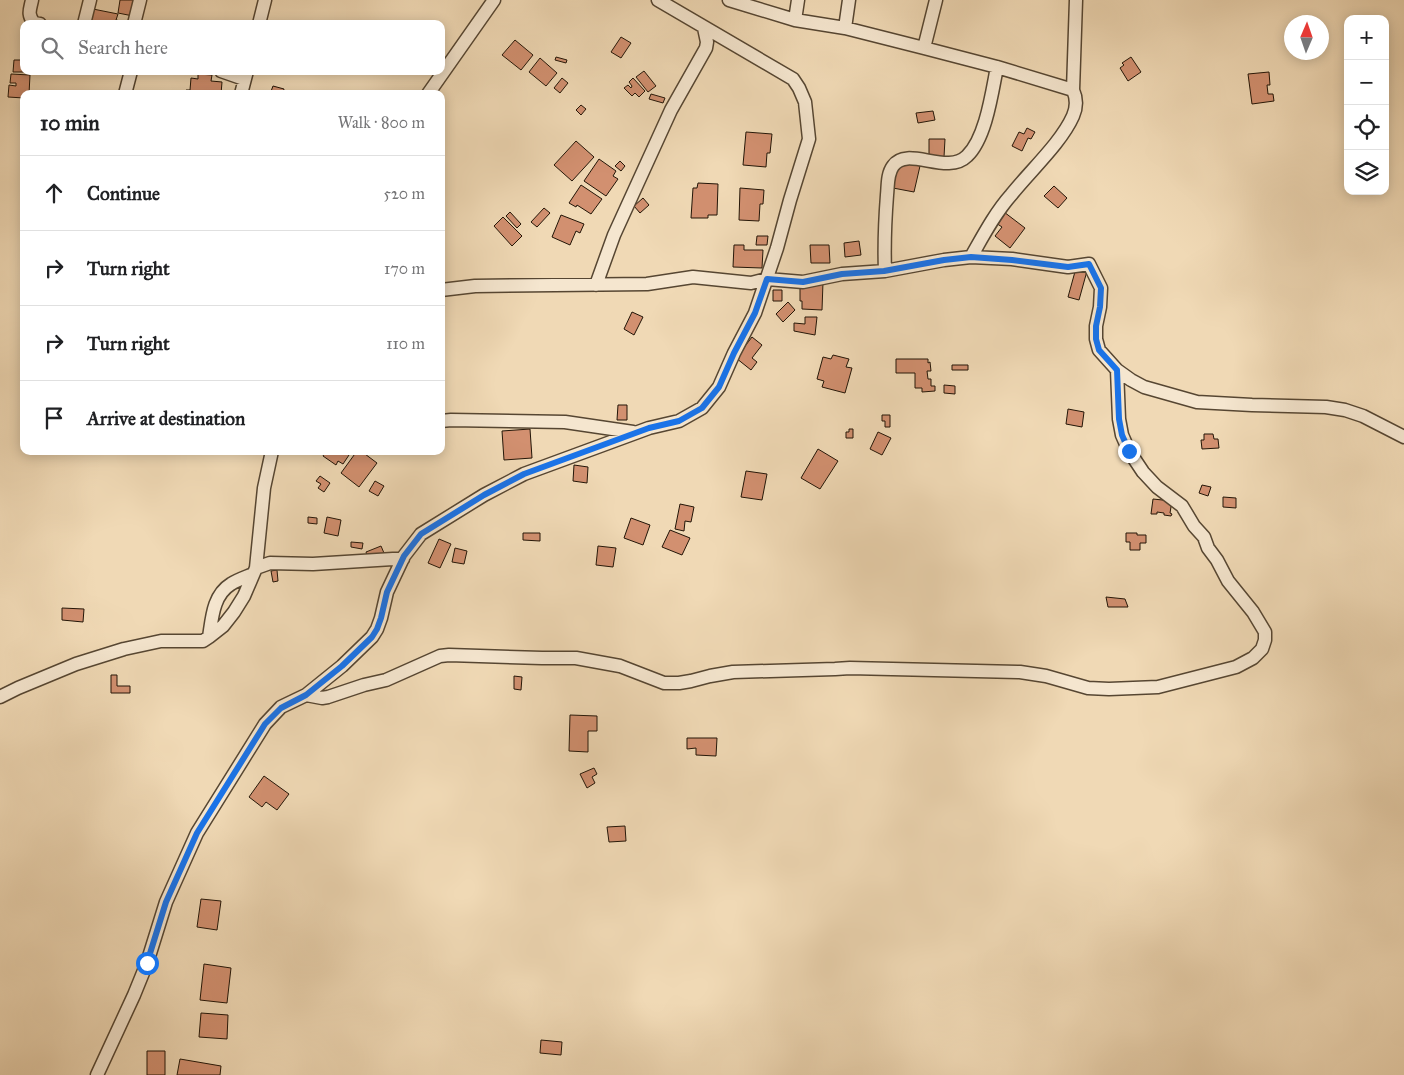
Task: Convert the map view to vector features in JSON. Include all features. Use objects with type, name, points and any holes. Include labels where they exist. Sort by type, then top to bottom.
[{"type":"street","points":[[32,0],[30,10],[32,20]]},
{"type":"street","points":[[85,20],[90,0]]},
{"type":"street","points":[[135,20],[140,0]]},
{"type":"street","points":[[260,20],[265,0]]},
{"type":"street","points":[[445,70],[494,0]]},
{"type":"street","points":[[97,1075],[134,995],[147,963],[166,902],[197,833],[265,724],[281,708],[306,695],[342,666],[372,637],[381,618],[387,592],[404,556],[421,534],[484,495],[524,474],[636,432],[679,421],[702,408],[719,387],[755,313],[778,248],[790,200],[809,139],[805,102],[793,79],[658,0]]},
{"type":"street","points":[[729,0],[795,20],[845,28],[997,67],[1073,90]]},
{"type":"street","points":[[795,20],[798,0]]},
{"type":"street","points":[[845,28],[849,0]]},
{"type":"street","points":[[924,48],[936,0]]},
{"type":"street","points":[[971,257],[1009,196],[1057,141],[1073,117],[1077,106],[1073,90],[1076,0]]},
{"type":"street","points":[[596,285],[614,235],[671,110],[706,48],[708,42],[704,28]]},
{"type":"street","points":[[884,271],[884,228],[889,174],[893,165],[899,160],[906,159],[921,159],[945,164],[957,163],[967,156],[977,142],[986,118],[997,67]]},
{"type":"street","points":[[126,90],[130,75]]},
{"type":"street","points":[[241,90],[246,75]]},
{"type":"street","points":[[431,90],[441,75]]},
{"type":"street","points":[[445,290],[475,286],[647,284],[693,277],[751,283],[767,279],[803,282],[842,274],[884,271],[971,257],[1068,267],[1089,264],[1101,288],[1096,326],[1096,339],[1099,350],[1117,370],[1130,380],[1144,387],[1198,402],[1326,407],[1345,410],[1363,416],[1404,437]]},
{"type":"street","points":[[306,695],[322,698],[328,697],[386,680],[440,656],[449,655],[576,658],[620,666],[664,682],[679,683],[733,672],[850,668],[1020,672],[1046,676],[1088,688],[1109,689],[1158,687],[1236,667],[1253,658],[1262,649],[1265,632],[1253,612],[1228,581],[1208,548],[1204,537],[1194,526],[1182,506],[1157,487],[1129,451],[1122,435],[1119,419],[1117,370]]},
{"type":"street","points":[[445,421],[565,422],[636,432]]},
{"type":"street","points":[[0,697],[59,670],[124,649],[161,641],[203,640],[223,626],[244,596],[254,571],[264,488],[271,455]]},
{"type":"street","points":[[209,637],[213,612],[219,594],[230,584],[270,563],[313,564],[403,559]]},
{"type":"building","points":[[120,0],[136,0],[133,16],[118,13]]},
{"type":"building","points":[[93,9],[118,14],[116,20],[91,20]]},
{"type":"building","points":[[621,37],[631,43],[621,58],[611,52]]},
{"type":"building","points":[[515,40],[533,55],[521,70],[502,55]]},
{"type":"building","points":[[556,57],[567,60],[566,63],[555,60]]},
{"type":"building","points":[[1131,57],[1141,72],[1128,81],[1120,68],[1124,65],[1122,63]]},
{"type":"building","points":[[540,58],[557,73],[546,86],[529,72]]},
{"type":"building","points":[[14,60],[20,60],[20,72],[13,72]]},
{"type":"building","points":[[644,71],[656,86],[648,92],[636,77]]},
{"type":"building","points":[[1269,72],[1270,85],[1267,85],[1268,94],[1273,94],[1274,101],[1252,104],[1248,74]]},
{"type":"building","points":[[11,74],[30,75],[29,90],[20,90],[20,98],[8,97],[9,85],[16,86],[16,83],[10,83]]},
{"type":"building","points":[[198,75],[212,75],[211,81],[222,82],[221,90],[190,90],[191,78],[198,79]]},
{"type":"building","points":[[562,78],[568,83],[560,93],[554,88]]},
{"type":"building","points":[[633,78],[645,91],[639,97],[635,93],[632,96],[624,88],[628,85],[631,88],[632,86],[629,82]]},
{"type":"building","points":[[273,86],[284,89],[284,90],[272,90]]},
{"type":"building","points":[[651,94],[665,98],[663,103],[649,99]]},
{"type":"building","points":[[581,105],[586,109],[581,115],[576,110]]},
{"type":"building","points":[[933,111],[935,120],[918,123],[916,113]]},
{"type":"building","points":[[1027,128],[1035,132],[1031,139],[1028,138],[1022,151],[1012,146],[1019,132],[1024,134]]},
{"type":"building","points":[[746,132],[772,134],[770,153],[767,153],[766,167],[743,165]]},
{"type":"building","points":[[929,139],[945,139],[944,157],[929,157]]},
{"type":"building","points":[[576,141],[594,157],[572,181],[554,165]]},
{"type":"building","points":[[599,159],[616,171],[613,176],[618,179],[606,196],[584,181]]},
{"type":"building","points":[[620,161],[625,166],[621,171],[615,166]]},
{"type":"building","points":[[899,161],[920,166],[914,192],[893,188]]},
{"type":"building","points":[[698,183],[718,184],[717,215],[708,215],[708,218],[691,218],[693,188],[697,188]]},
{"type":"building","points":[[581,185],[602,199],[591,214],[577,205],[576,207],[569,203]]},
{"type":"building","points":[[1054,186],[1067,198],[1058,208],[1044,196]]},
{"type":"building","points":[[740,188],[764,190],[763,204],[760,204],[759,221],[739,220]]},
{"type":"building","points":[[643,198],[649,205],[640,213],[634,206]]},
{"type":"building","points":[[544,208],[550,213],[537,227],[531,222]]},
{"type":"building","points":[[510,212],[521,224],[517,228],[506,216]]},
{"type":"building","points":[[1004,212],[1025,228],[1010,248],[995,236],[1002,227],[996,223]]},
{"type":"building","points":[[561,215],[584,224],[580,233],[576,231],[570,245],[552,237]]},
{"type":"building","points":[[503,217],[522,236],[512,246],[494,226]]},
{"type":"building","points":[[757,236],[768,236],[767,245],[756,245]]},
{"type":"building","points":[[859,241],[861,255],[845,257],[844,243]]},
{"type":"building","points":[[734,245],[744,245],[744,250],[763,250],[762,268],[733,267]]},
{"type":"building","points":[[810,245],[829,245],[830,263],[811,263]]},
{"type":"building","points":[[1076,268],[1087,271],[1079,300],[1068,297]]},
{"type":"building","points":[[823,282],[822,310],[802,309],[800,285]]},
{"type":"building","points":[[773,290],[782,290],[782,301],[773,301]]},
{"type":"building","points":[[788,302],[795,310],[783,322],[776,314]]},
{"type":"building","points":[[632,312],[643,317],[634,335],[624,329]]},
{"type":"building","points":[[805,317],[817,317],[815,335],[794,331],[794,323],[805,324]]},
{"type":"building","points":[[752,337],[762,345],[752,358],[757,362],[751,370],[736,358]]},
{"type":"building","points":[[833,355],[849,359],[846,367],[852,368],[845,393],[822,387],[824,381],[817,379],[823,357],[831,359]]},
{"type":"building","points":[[896,359],[928,359],[931,371],[927,371],[928,379],[931,379],[931,386],[935,386],[935,391],[922,392],[922,388],[915,388],[915,373],[896,373]]},
{"type":"building","points":[[952,365],[968,365],[968,370],[952,370]]},
{"type":"building","points":[[944,385],[955,386],[955,394],[944,393]]},
{"type":"building","points":[[618,405],[627,405],[627,420],[617,420]]},
{"type":"building","points":[[1068,409],[1084,412],[1082,427],[1066,424]]},
{"type":"building","points":[[882,415],[890,415],[890,427],[885,427]]},
{"type":"building","points":[[530,429],[532,458],[504,460],[502,431]]},
{"type":"building","points":[[849,429],[853,429],[853,438],[846,438],[846,432],[849,432]]},
{"type":"building","points":[[878,432],[891,438],[882,455],[870,449]]},
{"type":"building","points":[[1204,434],[1213,434],[1214,439],[1218,439],[1219,448],[1202,449],[1201,440],[1204,440]]},
{"type":"building","points":[[818,449],[838,461],[820,489],[801,478]]},
{"type":"building","points":[[349,455],[343,464],[338,461],[336,465],[323,456]]},
{"type":"building","points":[[354,455],[366,455],[377,463],[359,487],[341,473]]},
{"type":"building","points":[[574,465],[588,467],[587,483],[573,481]]},
{"type":"building","points":[[746,471],[767,474],[762,500],[741,497]]},
{"type":"building","points":[[320,476],[330,483],[324,492],[318,488],[321,484],[316,481]]},
{"type":"building","points":[[375,481],[384,486],[378,496],[369,491]]},
{"type":"building","points":[[1202,485],[1211,487],[1208,496],[1199,493]]},
{"type":"building","points":[[1223,497],[1236,498],[1236,508],[1223,507]]},
{"type":"building","points":[[1153,499],[1172,501],[1171,516],[1157,512],[1157,514],[1151,514]]},
{"type":"building","points":[[680,504],[694,507],[691,522],[685,521],[684,531],[675,529]]},
{"type":"building","points":[[308,517],[317,518],[317,524],[308,523]]},
{"type":"building","points":[[327,517],[341,520],[338,536],[324,533]]},
{"type":"building","points":[[631,518],[650,525],[643,545],[624,538]]},
{"type":"building","points":[[670,530],[690,538],[682,555],[662,547]]},
{"type":"building","points":[[523,533],[540,533],[540,541],[523,540]]},
{"type":"building","points":[[1126,533],[1146,535],[1146,543],[1140,543],[1140,550],[1130,550],[1130,542],[1126,542]]},
{"type":"building","points":[[439,539],[451,544],[440,568],[428,563]]},
{"type":"building","points":[[351,542],[363,543],[362,549],[351,547]]},
{"type":"building","points":[[381,546],[384,553],[368,559],[366,552]]},
{"type":"building","points":[[598,546],[616,548],[613,567],[596,565]]},
{"type":"building","points":[[455,548],[467,551],[464,564],[452,562]]},
{"type":"building","points":[[277,570],[278,581],[273,582],[271,571]]},
{"type":"building","points":[[1106,597],[1125,599],[1128,607],[1108,607]]},
{"type":"building","points":[[62,608],[84,609],[83,622],[62,620]]},
{"type":"building","points":[[111,675],[117,675],[117,686],[130,686],[130,693],[111,693]]},
{"type":"building","points":[[514,676],[522,677],[521,690],[514,689]]},
{"type":"building","points":[[570,715],[597,716],[597,731],[588,731],[588,752],[569,751]]},
{"type":"building","points":[[687,738],[717,738],[716,756],[696,755],[696,748],[687,749]]},
{"type":"building","points":[[594,768],[597,774],[592,777],[595,783],[587,788],[580,774]]},
{"type":"building","points":[[264,776],[289,794],[277,810],[266,802],[262,807],[249,797]]},
{"type":"building","points":[[625,826],[626,841],[609,842],[607,827]]},
{"type":"building","points":[[201,899],[221,901],[217,930],[197,927]]},
{"type":"building","points":[[204,964],[231,968],[227,1003],[200,1000]]},
{"type":"building","points":[[201,1013],[228,1015],[227,1039],[199,1037]]},
{"type":"building","points":[[541,1040],[562,1042],[561,1055],[540,1053]]},
{"type":"building","points":[[147,1051],[165,1051],[165,1075],[147,1075]]},
{"type":"building","points":[[180,1059],[221,1066],[220,1075],[177,1075]]},
{"type":"route","points":[[147,963],[166,902],[197,833],[265,724],[281,708],[306,695],[342,666],[372,637],[381,618],[387,592],[404,556],[421,534],[484,495],[524,474],[649,428],[679,421],[702,408],[719,387],[755,313],[767,279],[803,282],[842,274],[884,271],[964,257],[1012,260],[1068,267],[1089,264],[1101,288],[1096,339],[1099,350],[1117,370],[1119,419],[1122,435],[1129,451]]}]
